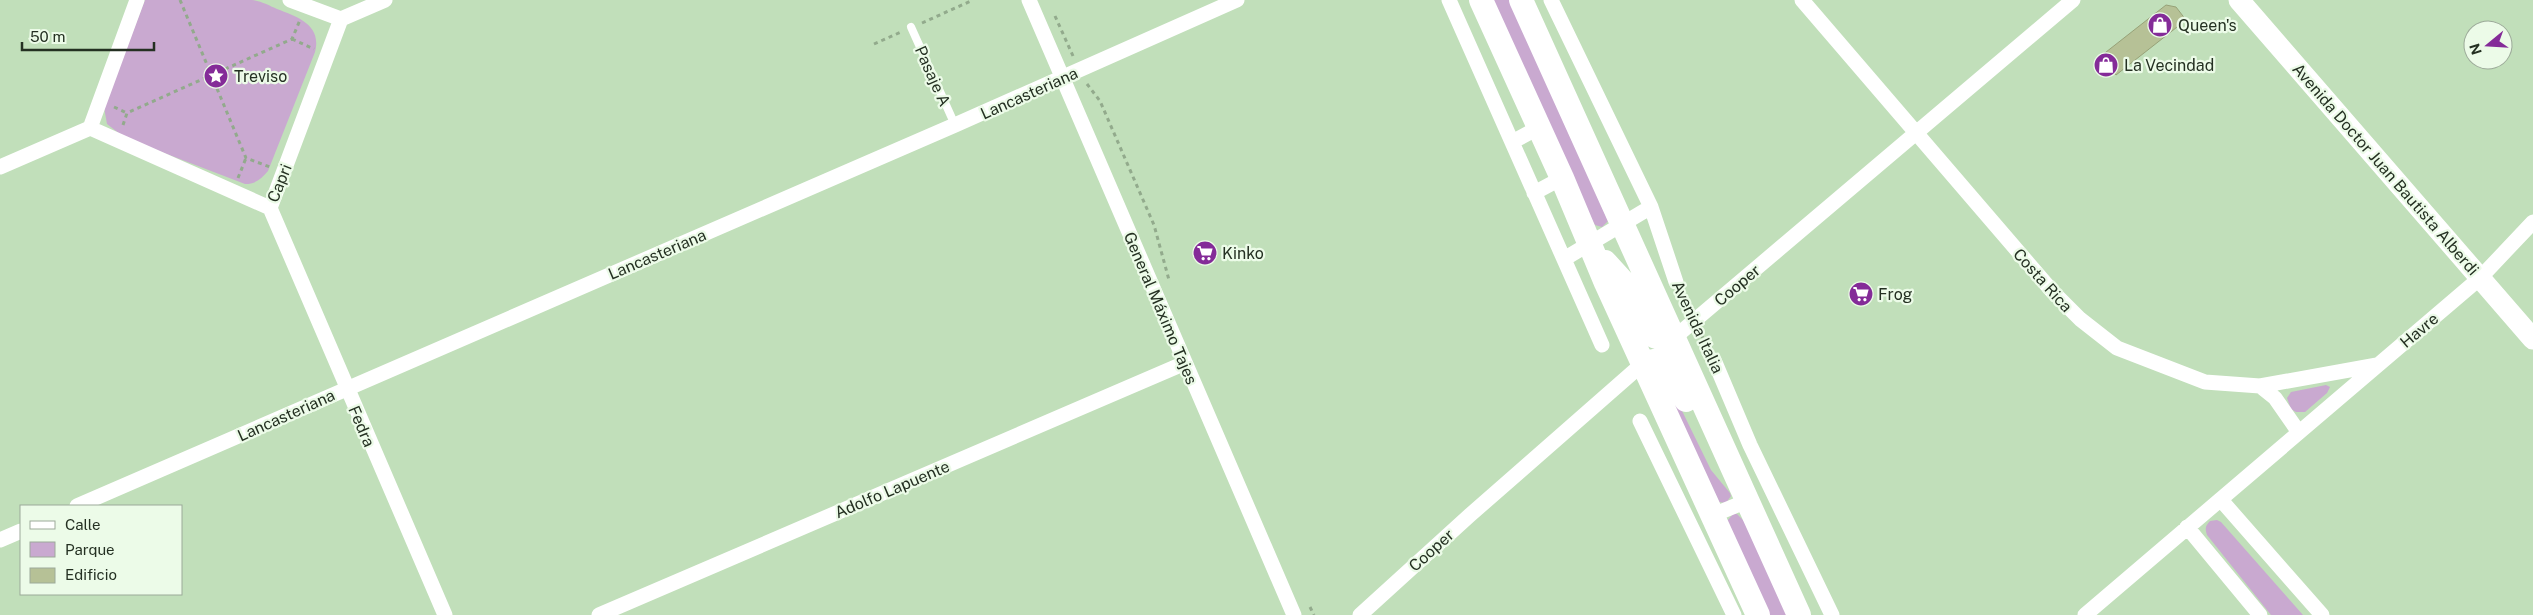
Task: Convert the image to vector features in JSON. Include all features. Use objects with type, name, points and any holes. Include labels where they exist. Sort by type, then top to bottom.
[{"type":"main road","points":[[1481,0],[1540,127],[1606,282],[1758,615]]},
{"type":"main road","name":"Avenida Italia","points":[[1520,0],[1799,615]]},
{"type":"main road","points":[[1590,243],[1601,258],[1620,277],[1654,336],[1663,339],[1674,338]]},
{"type":"main road","points":[[1643,363],[1658,360],[1666,364],[1673,373],[1706,447],[1743,491]]},
{"type":"street","points":[[0,167],[90,128],[137,0]]},
{"type":"street","points":[[290,0],[341,19],[384,0]]},
{"type":"street","name":"General Máximo Tajes","points":[[1030,0],[1294,615]]},
{"type":"street","name":"Lancasteriana","points":[[80,505],[955,125],[1236,0]]},
{"type":"street","points":[[1449,0],[1602,345]]},
{"type":"street","name":"Avenida Italia","points":[[1551,0],[1651,207],[1676,282]]},
{"type":"street","name":"Costa Rica","points":[[1802,0],[1916,135],[2052,291],[2080,320],[2117,348],[2205,382],[2260,386],[2377,365]]},
{"type":"street","name":"Cooper","points":[[1360,615],[1643,363],[1916,135],[2073,0]]},
{"type":"street","name":"Avenida Doctor Juan Bautista Alberdi","points":[[2239,0],[2533,339]]},
{"type":"street","name":"Capri","points":[[90,128],[270,208],[341,19]]},
{"type":"street","points":[[1512,142],[1540,127]]},
{"type":"street","points":[[1534,193],[1562,178]]},
{"type":"street","points":[[1564,259],[1651,207]]},
{"type":"street","name":"Fedra","points":[[270,208],[445,615]]},
{"type":"street","name":"Havre","points":[[2085,615],[2187,527],[2222,500],[2298,431],[2480,278],[2533,222]]},
{"type":"street","points":[[1581,298],[1606,282]]},
{"type":"street","name":"Avenida Italia","points":[[1714,360],[1750,446],[1832,615]]},
{"type":"street","name":"Adolfo Lapuente","points":[[599,615],[1185,363]]},
{"type":"street","points":[[2260,386],[2275,398],[2298,431]]},
{"type":"street","points":[[1640,421],[1734,615]]},
{"type":"street","points":[[1726,455],[1750,446]]},
{"type":"street","points":[[1670,480],[1693,470]]},
{"type":"street","points":[[1713,516],[1743,491]]},
{"type":"street","points":[[2222,500],[2322,615]]},
{"type":"street","points":[[2187,527],[2260,615]]},
{"type":"street","points":[[0,540],[20,531]]},
{"type":"lane","name":"Pasaje A","points":[[911,28],[955,125]]},
{"type":"path","points":[[180,0],[246,158],[232,191]]},
{"type":"path","points":[[1052,8],[1074,57]]},
{"type":"path","points":[[127,113],[292,39],[328,54]]},
{"type":"path","points":[[1086,82],[1100,101],[1154,225],[1171,288]]},
{"type":"path","points":[[246,158],[284,173]]},
{"type":"path","name":"Avenida Italia","points":[[1695,320],[1714,360]]},
{"type":"path","points":[[1306,600],[1314,615]]},
{"type":"green space","points":[[145,0],[252,0],[293,15],[312,29],[315,35],[315,52],[268,171],[258,180],[245,184],[125,138],[107,124],[104,107]]},
{"type":"green space","points":[[1492,0],[1511,0],[1608,221],[1602,227],[1595,225],[1592,220]]},
{"type":"green space","points":[[1662,370],[1711,470],[1730,493],[1731,496],[1726,503],[1719,502],[1658,373]]},
{"type":"green space","points":[[2326,385],[2330,387],[2327,393],[2305,412],[2296,412],[2291,409],[2287,398],[2291,392]]},
{"type":"green space","points":[[1733,514],[1737,514],[1744,521],[1787,615],[1769,615],[1727,521]]},
{"type":"green space","points":[[2217,520],[2221,522],[2303,615],[2271,615],[2207,535],[2207,524],[2210,521]]},
{"type":"building","points":[[2166,5],[2176,7],[2186,20],[2116,75],[2101,56]]},
{"type":"place","name":"Queen's","points":[[2160,25]]},
{"type":"place","name":"La Vecindad","points":[[2106,65]]},
{"type":"place","name":"Treviso","points":[[216,76]]},
{"type":"place","name":"Kinko","points":[[1205,253]]},
{"type":"place","name":"Frog","points":[[1861,294]]}]
